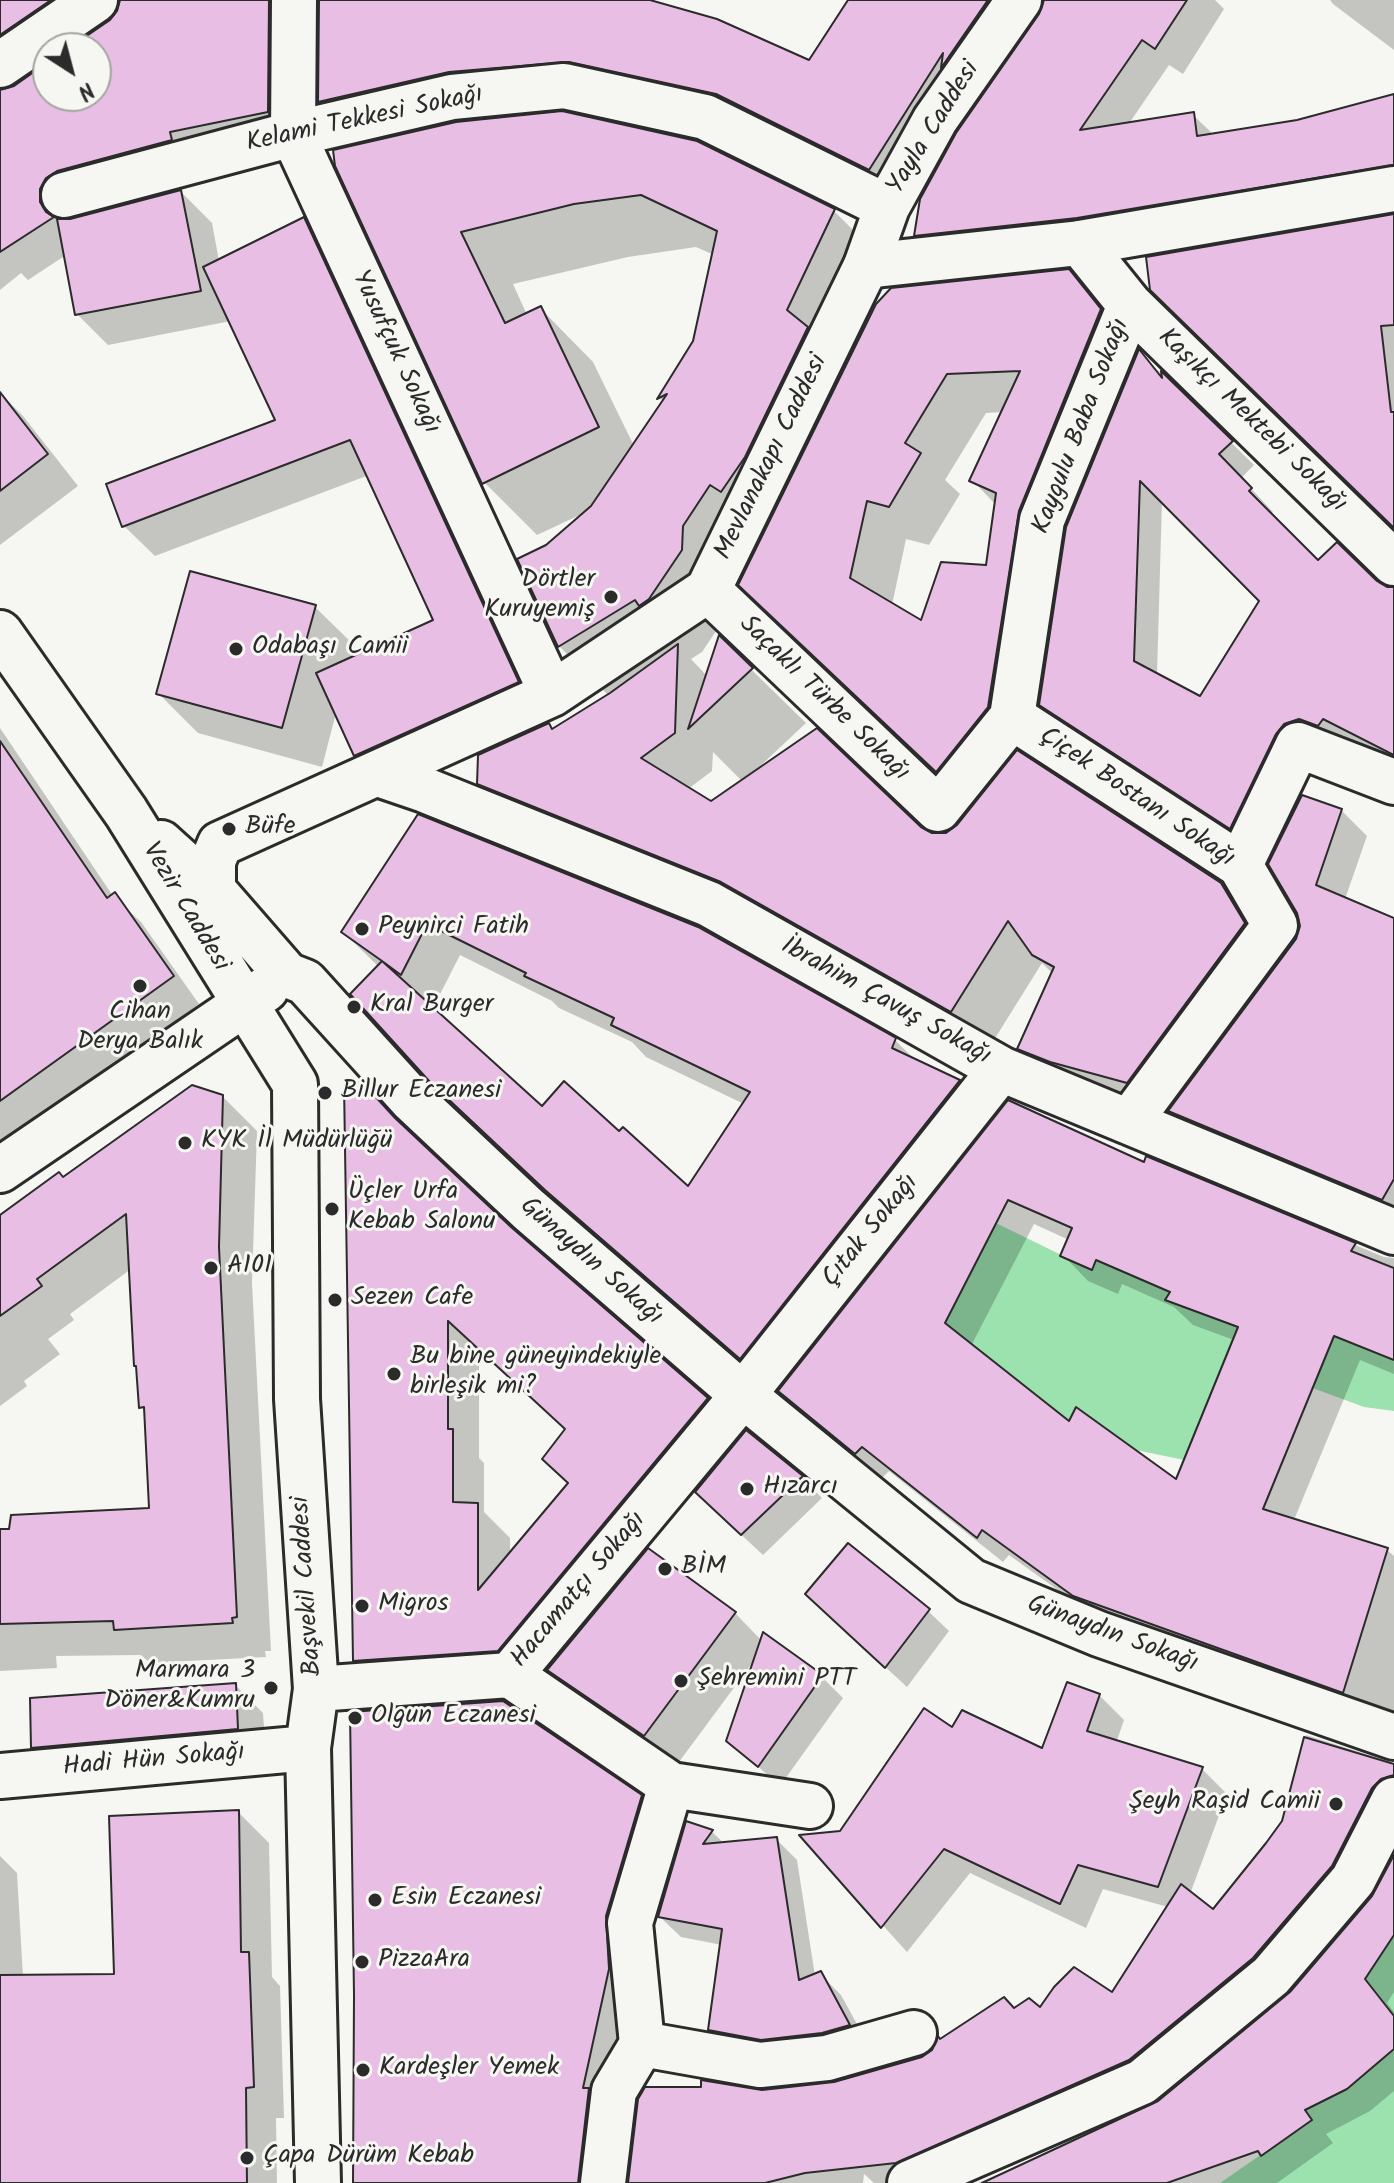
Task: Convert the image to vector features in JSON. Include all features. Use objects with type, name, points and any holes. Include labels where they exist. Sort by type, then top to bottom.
[{"type":"street","points":[[0,65],[95,0]]},
{"type":"street","name":"Yusufçuk Sokağı","points":[[294,0],[293,134],[552,694]]},
{"type":"street","name":"Yayla Caddesi","points":[[866,266],[887,207],[935,120],[1019,0]]},
{"type":"street","name":"Kelami Tekkesi Sokağı","points":[[64,195],[293,134],[452,97],[564,86],[705,117],[887,207]]},
{"type":"street","points":[[866,266],[1080,243],[1394,189]]},
{"type":"street","name":"Kaşıkçı Mektebi Sokağı","points":[[1080,243],[1130,305],[1394,563]]},
{"type":"street","name":"Mevlanakapı Caddesi","points":[[213,890],[213,861],[220,844],[338,788],[378,774],[552,694],[708,590],[866,266]]},
{"type":"street","name":"Kaygulu Baba Sokağı","points":[[1012,717],[1042,520],[1130,305]]},
{"type":"street","name":"Saçaklı Türbe Sokağı","points":[[708,590],[938,809],[1012,717]]},
{"type":"street","points":[[0,633],[126,812]]},
{"type":"street","name":"Çiçek Bostanı Sokağı","points":[[1012,717],[1240,865],[1275,925],[1129,1122]]},
{"type":"street","points":[[1240,865],[1298,745],[1394,782]]},
{"type":"street","name":"İbrahim Çavuş Sokağı","points":[[378,774],[709,904],[1001,1069],[1129,1122],[1388,1217]]},
{"type":"street","name":"Günaydın Sokağı","points":[[126,812],[213,890],[287,975],[305,982],[412,1100],[528,1209],[743,1395],[971,1581],[1099,1634],[1394,1737]]},
{"type":"street","name":"Vezir Caddesi","points":[[126,812],[243,1003]]},
{"type":"street","points":[[0,1170],[287,975]]},
{"type":"street","name":"Başvekil Caddesi","points":[[243,1003],[295,1084],[297,1399],[316,1689],[308,1748],[318,2183]]},
{"type":"street","name":"Çıtak Sokağı","points":[[743,1395],[1001,1069]]},
{"type":"street","name":"Hacamatçı Sokağı","points":[[316,1689],[510,1675],[743,1395]]},
{"type":"street","points":[[510,1675],[671,1785],[810,1806]]},
{"type":"street","name":"Hadi Hün Sokağı","points":[[0,1776],[308,1748]]},
{"type":"street","points":[[603,2183],[614,2091],[642,2044],[630,1923],[671,1785]]},
{"type":"street","points":[[910,2183],[1142,2082],[1271,1976],[1353,1880],[1394,1800]]},
{"type":"street","points":[[642,2044],[760,2065],[827,2058],[914,2033]]},
{"type":"green space","points":[[996,1223],[1092,1270],[1096,1260],[1170,1292],[1166,1300],[1251,1332],[1333,1336],[1394,1360],[1394,1411],[1364,1407],[1226,1356],[1184,1460],[1136,1450],[1069,1421],[982,1352],[958,1382],[915,1277]]},
{"type":"green space","points":[[1394,1935],[1394,2016],[1386,2005],[1376,2014],[1356,1993]]},
{"type":"green space","points":[[1394,2049],[1394,2183],[1220,2183],[1311,2120],[1305,2111],[1359,2063]]},
{"type":"building","points":[[0,0],[51,0],[0,35]]},
{"type":"building","points":[[120,0],[269,0],[268,112],[170,132],[172,140],[57,171],[46,178],[40,189],[40,202],[46,212],[54,217],[0,252],[0,90],[14,86],[32,73],[32,112],[112,112],[112,32],[92,32],[117,11]]},
{"type":"building","points":[[319,0],[650,0],[717,19],[809,60],[848,0],[988,0],[941,68],[943,53],[869,170],[716,94],[569,62],[449,72],[318,102]]},
{"type":"building","points":[[1044,0],[1187,0],[1155,49],[1142,40],[1080,130],[1194,112],[1197,136],[1297,120],[1394,94],[1394,165],[1077,218],[914,236],[920,199],[956,133],[1039,14]]},
{"type":"building","points":[[562,111],[697,141],[835,209],[787,310],[808,327],[745,457],[721,492],[710,485],[683,526],[682,550],[649,599],[639,606],[635,600],[558,647],[517,559],[546,545],[591,506],[667,394],[657,399],[693,341],[717,231],[641,195],[574,204],[461,232],[505,323],[541,306],[599,427],[482,484],[335,166],[333,150],[456,122]]},
{"type":"building","points":[[181,190],[201,291],[75,315],[57,219],[70,219]]},
{"type":"building","points":[[1394,214],[1394,325],[1381,326],[1391,412],[1394,412],[1394,528],[1150,290],[1146,257]]},
{"type":"building","points":[[304,217],[519,682],[354,756],[316,673],[433,620],[350,440],[122,527],[106,484],[275,420],[203,267]]},
{"type":"building","points":[[1069,269],[1101,309],[1019,511],[988,707],[936,772],[738,585],[876,304],[891,288]],"holes":[[[1020,371],[969,481],[996,493],[986,565],[941,562],[921,620],[850,578],[867,501],[889,507],[921,453],[905,443],[947,374]]]},
{"type":"building","points":[[1139,349],[1162,378],[1161,371],[1233,441],[1219,454],[1252,488],[1249,491],[1318,560],[1337,542],[1377,581],[1394,587],[1394,755],[1323,719],[1318,726],[1299,719],[1284,724],[1276,734],[1230,829],[1039,705],[1066,527]],"holes":[[[1140,481],[1259,601],[1200,696],[1134,661]]]},
{"type":"building","points":[[0,392],[48,454],[0,491]]},
{"type":"building","name":"Odabaşı Camii","points":[[190,571],[316,605],[282,728],[156,694]]},
{"type":"building","points":[[719,635],[753,668],[688,729]]},
{"type":"building","points":[[678,644],[675,733],[641,758],[711,801],[817,728],[921,827],[932,833],[946,833],[957,825],[1017,750],[1221,883],[1245,923],[1127,1083],[1050,1062],[1017,1049],[1054,967],[1032,955],[1008,921],[951,1012],[721,882],[477,784],[478,755],[549,723],[552,729],[610,693]]},
{"type":"building","points":[[0,741],[107,898],[115,892],[174,976],[0,1101]]},
{"type":"building","points":[[1302,795],[1342,809],[1316,885],[1394,918],[1394,1179],[1382,1200],[1168,1111],[1296,939],[1300,926],[1297,913],[1268,864]]},
{"type":"building","points":[[418,814],[698,927],[896,1038],[892,1048],[960,1080],[740,1359],[545,1190],[430,1082],[350,994],[382,961],[341,932]],"holes":[[[427,924],[526,973],[524,976],[614,1018],[611,1025],[750,1092],[688,1186],[623,1127],[619,1131],[564,1081],[542,1106],[382,961],[401,975]]]},
{"type":"building","points":[[362,1082],[395,1118],[511,1227],[708,1398],[498,1651],[353,1661],[344,1084]],"holes":[[[448,1321],[565,1429],[542,1459],[568,1483],[478,1590],[478,1503],[453,1502],[453,1429],[448,1429]]]},
{"type":"building","points":[[192,1085],[223,1095],[219,1247],[237,1617],[232,1618],[233,1623],[114,1630],[113,1621],[0,1624],[0,1529],[9,1529],[11,1515],[149,1508],[144,1407],[139,1408],[134,1366],[126,1214],[37,1279],[42,1286],[0,1316],[0,1215],[59,1172],[63,1177]]},
{"type":"building","points":[[1008,1100],[1144,1162],[1146,1156],[1356,1243],[1351,1251],[1394,1268],[1394,1360],[1334,1336],[1263,1509],[1388,1548],[1343,1693],[1073,1596],[982,1530],[977,1538],[862,1447],[855,1454],[778,1391]],"holes":[[[1008,1200],[1072,1228],[1060,1256],[1092,1270],[1096,1260],[1170,1292],[1165,1300],[1238,1327],[1176,1479],[1076,1407],[1069,1421],[945,1323]]]},
{"type":"building","name":"Hızarcı","points":[[746,1430],[803,1476],[741,1535],[695,1492]]},
{"type":"building","points":[[848,1543],[930,1609],[885,1668],[805,1594]]},
{"type":"building","points":[[648,1548],[736,1612],[644,1736],[547,1670]]},
{"type":"building","points":[[763,1632],[823,1675],[758,1767],[726,1741]]},
{"type":"building","points":[[1067,1682],[1100,1694],[1087,1731],[1203,1767],[1158,1887],[1078,1865],[1060,1904],[944,1849],[881,1928],[799,1835],[840,1831],[924,1708],[952,1727],[962,1710],[1042,1748]]},
{"type":"building","points":[[236,1683],[238,1729],[31,1748],[30,1698]]},
{"type":"building","points":[[503,1701],[642,1795],[606,1916],[609,1969],[583,2088],[589,2088],[578,2183],[353,2183],[350,1712]]},
{"type":"building","points":[[1304,1737],[1394,1764],[1394,1775],[1381,1779],[1372,1788],[1332,1866],[1253,1958],[1129,2060],[896,2163],[805,2173],[765,2183],[628,2183],[638,2099],[645,2087],[701,2087],[701,2080],[762,2090],[834,2082],[922,2057],[932,2050],[938,2036],[940,2039],[1004,1997],[1014,2008],[1029,1998],[1040,2007],[1074,1967],[1112,1992],[1181,1884],[1213,1909],[1266,1843],[1282,1821]]},
{"type":"building","points":[[239,1810],[241,1952],[249,1952],[254,2087],[246,2088],[247,2183],[0,2183],[0,1975],[114,1974],[109,1816]]},
{"type":"building","points":[[686,1821],[713,1830],[703,1844],[777,1837],[799,1980],[821,1971],[850,2025],[822,2033],[761,2040],[708,2030],[722,1929],[658,1917]]},
{"type":"building","points":[[1394,1855],[1394,1935],[1365,1979],[1394,2016],[1394,2049],[1347,2089],[1305,2110],[1312,2120],[1261,2156],[1258,2151],[1167,2183],[982,2183],[1158,2101],[1290,1992],[1372,1896]]},
{"type":"place","name":"Dörtler Kuruyemiş","points":[[611,597]]},
{"type":"place","name":"Odabaşı Camii","points":[[236,649]]},
{"type":"place","name":"Büfe","points":[[229,829]]},
{"type":"place","name":"Peynirci Fatih","points":[[362,929]]},
{"type":"place","name":"Cihan Derya Balık","points":[[140,986]]},
{"type":"place","name":"Kral Burger","points":[[354,1007]]},
{"type":"place","name":"Billur Eczanesi","points":[[325,1093]]},
{"type":"place","name":"KYK İl Müdürlüğü","points":[[185,1143]]},
{"type":"place","name":"Üçler Urfa Kebab Salonu","points":[[332,1209]]},
{"type":"place","name":"A101","points":[[211,1268]]},
{"type":"place","name":"Sezen Cafe","points":[[335,1300]]},
{"type":"place","name":"Bu bine güneyindekiyle birleşik mi?","points":[[394,1374]]},
{"type":"place","name":"Hızarcı","points":[[747,1489]]},
{"type":"place","name":"BİM","points":[[665,1569]]},
{"type":"place","name":"Migros","points":[[362,1606]]},
{"type":"place","name":"Şehremini PTT","points":[[681,1681]]},
{"type":"place","name":"Marmara 3 Döner&Kumru","points":[[271,1688]]},
{"type":"place","name":"Olgun Eczanesi","points":[[355,1718]]},
{"type":"place","name":"Şeyh Raşid Camii","points":[[1336,1804]]},
{"type":"place","name":"Esin Eczanesi","points":[[375,1900]]},
{"type":"place","name":"PizzaAra","points":[[362,1962]]},
{"type":"place","name":"Kardeşler Yemek","points":[[363,2070]]},
{"type":"place","name":"Çapa Dürüm Kebab","points":[[247,2158]]}]
